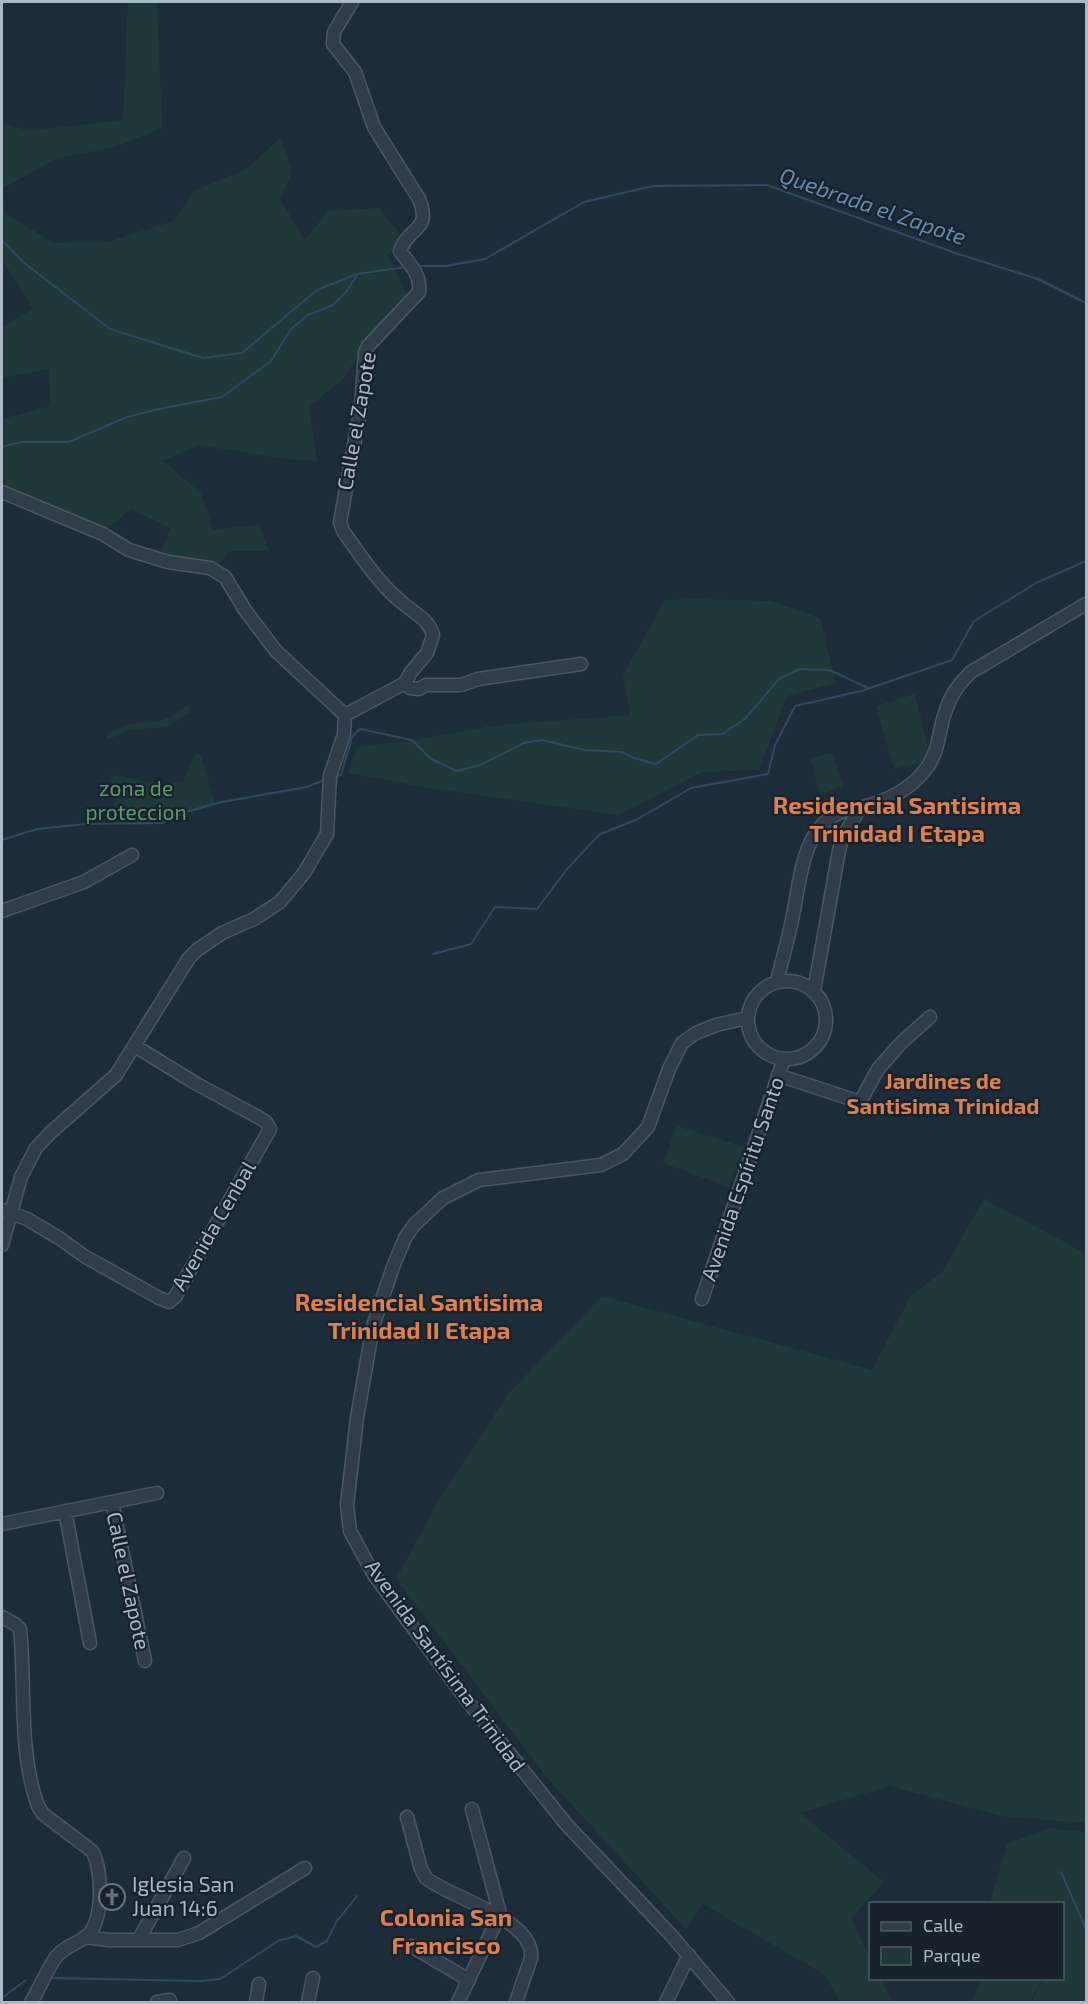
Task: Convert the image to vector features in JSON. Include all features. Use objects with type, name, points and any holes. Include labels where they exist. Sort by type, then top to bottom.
[{"type":"street","name":"Calle el Zapote","points":[[345,715],[405,683],[427,653],[433,639],[433,631],[427,621],[402,603],[379,581],[343,531],[339,518],[358,430],[365,352],[419,292],[420,278],[400,251],[404,239],[423,220],[424,212],[419,199],[374,127],[355,72],[333,44],[334,32],[352,2]]},
{"type":"street","points":[[2,492],[103,534],[129,549],[168,562],[210,568],[225,577],[245,610],[276,651],[345,715],[344,734],[330,776],[327,834],[304,873],[280,902],[254,919],[222,933],[189,958],[116,1075],[36,1148],[6,1211],[2,1245]]},
{"type":"street","points":[[777,982],[807,850],[824,822],[846,810],[856,810],[894,796],[924,772],[937,749],[945,711],[956,687],[971,672],[1086,604]]},
{"type":"street","points":[[405,683],[411,688],[419,689],[426,685],[462,685],[478,679],[581,664]]},
{"type":"street","points":[[814,991],[839,851],[842,839],[857,813],[856,810]]},
{"type":"street","points":[[2,911],[84,882],[132,855]]},
{"type":"street","points":[[777,982],[796,982],[814,991],[824,1005],[827,1015],[824,1035],[813,1050],[799,1058],[784,1059],[772,1056],[758,1046],[749,1030],[747,1018],[752,1000],[759,992],[777,982]]},
{"type":"street","points":[[778,1075],[860,1102],[878,1069],[901,1043],[930,1017]]},
{"type":"street","name":"Avenida Santísima Trinidad","points":[[728,2002],[689,1955],[566,1824],[466,1699],[374,1575],[350,1532],[346,1505],[357,1418],[373,1326],[393,1267],[405,1238],[414,1225],[443,1198],[479,1180],[601,1165],[623,1154],[648,1127],[669,1069],[682,1043],[696,1033],[716,1025],[747,1018]]},
{"type":"street","name":"Avenida Cenbal","points":[[6,1211],[27,1219],[84,1256],[159,1298],[169,1302],[175,1297],[270,1130],[266,1122],[258,1117],[195,1083],[135,1046]]},
{"type":"street","name":"Avenida Espíritu Santo","points":[[702,1299],[784,1059]]},
{"type":"street","name":"Calle el Zapote","points":[[2,1524],[157,1493]]},
{"type":"street","name":"Calle el Zapote","points":[[112,1502],[145,1661]]},
{"type":"street","points":[[65,1510],[90,1643]]},
{"type":"street","points":[[2,1617],[20,1629],[25,1696],[25,1747],[38,1806],[43,1814],[92,1851],[95,1856],[101,1891],[94,1926],[85,1937],[56,1957],[31,2002]]},
{"type":"street","points":[[458,2002],[500,1911],[472,1809]]},
{"type":"street","points":[[407,1817],[421,1869],[426,1878],[499,1917],[518,1929],[529,1943],[532,1951],[530,1962],[516,2002]]},
{"type":"street","points":[[139,1939],[184,1858]]},
{"type":"street","points":[[85,1937],[109,1940],[178,1940],[199,1933],[305,1868]]},
{"type":"street","points":[[411,1946],[468,1980]]},
{"type":"street","points":[[666,2002],[689,1955]]},
{"type":"street","points":[[308,2002],[313,1978]]},
{"type":"street","points":[[256,2002],[259,1984]]},
{"type":"street","points":[[157,2002],[170,2000]]},
{"type":"green space","points":[[128,2],[157,2],[162,128],[115,147],[55,159],[2,189],[2,123],[29,131],[123,120]]},
{"type":"green space","points":[[281,137],[292,173],[280,199],[305,240],[328,211],[379,208],[404,239],[387,255],[410,301],[380,322],[343,379],[309,407],[317,461],[286,459],[198,445],[163,461],[201,493],[213,530],[259,524],[269,551],[229,551],[217,567],[161,553],[170,528],[131,509],[104,531],[2,489],[2,419],[50,406],[49,369],[2,378],[2,327],[33,309],[2,261],[2,189],[6,214],[54,243],[107,242],[174,221],[194,191],[247,169]]},
{"type":"green space","points":[[665,600],[771,601],[820,618],[836,683],[787,696],[759,770],[702,772],[618,815],[423,787],[348,773],[357,747],[415,740],[497,725],[630,715],[623,675]]},
{"type":"green space","points":[[915,694],[931,760],[894,769],[876,706]]},
{"type":"green space","name":"zona de proteccion","points":[[189,704],[189,713],[166,727],[130,730],[107,740],[106,734],[129,724],[159,721],[170,717]]},
{"type":"green space","points":[[832,753],[843,786],[820,795],[810,758]]},
{"type":"green space","name":"zona de proteccion","points":[[195,754],[201,755],[215,804],[186,812],[160,823],[116,823],[111,775],[165,784],[183,781]]},
{"type":"green space","points":[[677,1126],[744,1147],[729,1187],[663,1163]]},
{"type":"green space","points":[[984,1199],[1083,1252],[1086,1258],[1086,1823],[1006,1817],[889,1786],[800,1813],[884,1882],[851,1919],[869,1956],[869,1980],[881,1980],[892,2002],[840,2002],[825,1975],[703,1904],[686,1929],[549,1780],[396,1579],[438,1501],[508,1394],[602,1296],[872,1370],[911,1295],[942,1272]]},
{"type":"green space","points":[[1051,1828],[1086,1832],[1086,2002],[1031,2002],[1043,1980],[1064,1980],[1064,1902],[990,1902],[1007,1844]]},
{"type":"green space","points":[[981,1980],[1042,1980],[1029,2002],[971,2002]]},
{"type":"waterway","name":"Quebrada el Zapote","points":[[418,266],[446,266],[485,259],[584,202],[653,186],[767,185],[958,254],[1038,279],[1086,303]]},
{"type":"waterway","name":"Quebrada el Zapote","points":[[2,240],[23,262],[110,329],[203,358],[242,353],[317,290],[357,274],[406,267]]},
{"type":"waterway","points":[[2,447],[20,442],[69,442],[127,417],[222,397],[271,361],[291,329],[308,315],[333,305],[346,292],[357,275]]},
{"type":"waterway","points":[[433,954],[471,944],[495,907],[537,909],[567,869],[600,834],[636,820],[691,788],[768,774],[775,745],[795,706],[861,691],[952,660],[974,621],[1038,582],[1086,561]]},
{"type":"waterway","points":[[337,776],[341,775],[352,737],[360,729],[412,740],[431,759],[457,771],[480,765],[524,743],[542,740],[585,750],[622,752],[656,764],[698,735],[722,734],[745,719],[779,679],[799,669],[830,670],[868,688]]},
{"type":"waterway","points":[[2,840],[37,829],[86,824],[162,823],[186,812],[222,802],[307,787],[322,781]]},
{"type":"waterway","points":[[1061,1872],[1086,1929]]},
{"type":"waterway","points":[[48,1978],[201,1981],[220,1979],[278,1941],[296,1936],[316,1947],[327,1941],[337,1921],[357,1896]]},
{"type":"waterway","points":[[2,1998],[26,1980]]},
{"type":"place","name":"Iglesia San Juan 14:6","points":[[112,1897]]},
{"type":"district","name":"Residencial Santisima Trinidad I Etapa","points":[[897,820]]},
{"type":"district","name":"Jardines de Santisima Trinidad","points":[[943,1094]]},
{"type":"district","name":"Residencial Santisima Trinidad II Etapa","points":[[419,1317]]},
{"type":"district","name":"Colonia San Francisco","points":[[446,1932]]}]
